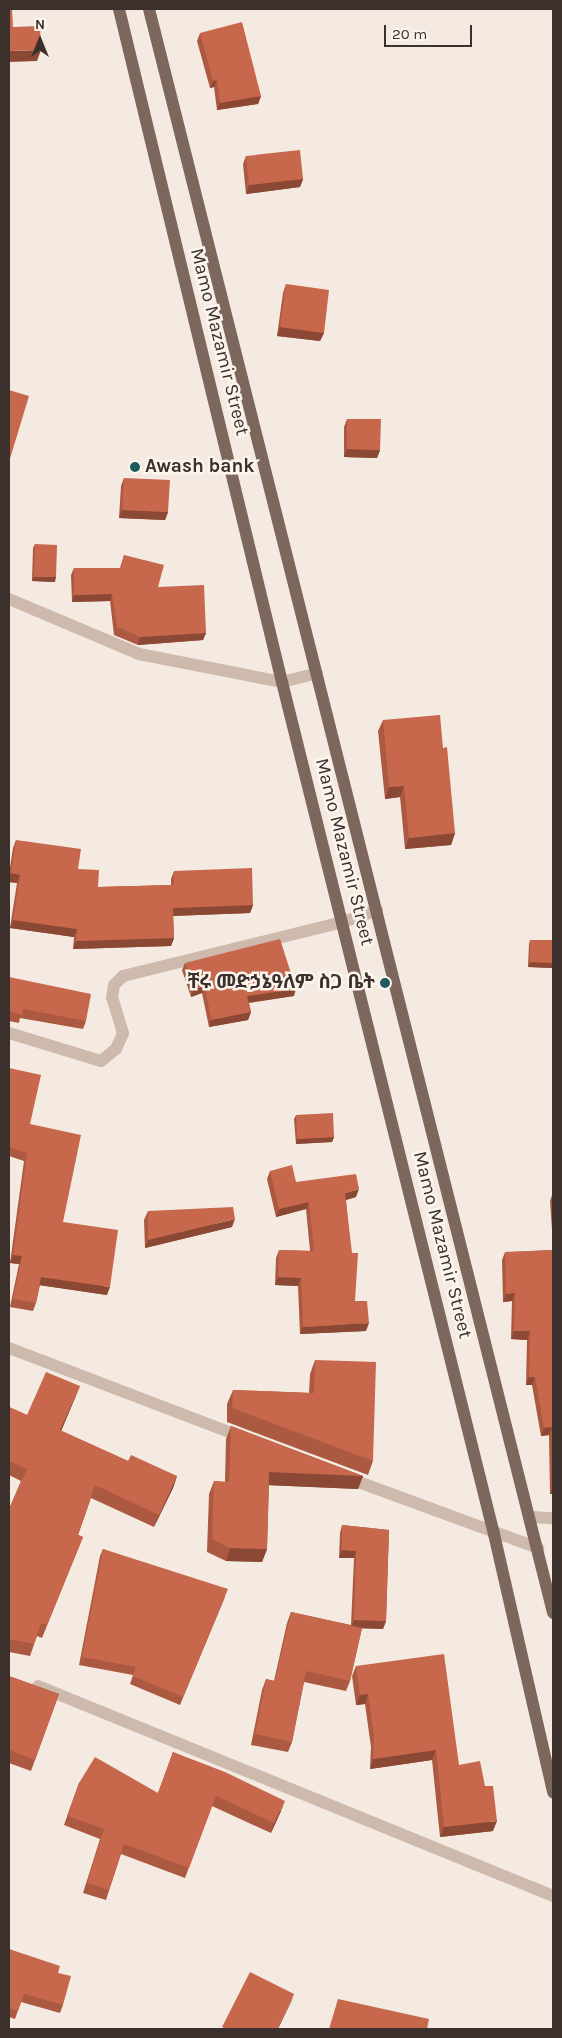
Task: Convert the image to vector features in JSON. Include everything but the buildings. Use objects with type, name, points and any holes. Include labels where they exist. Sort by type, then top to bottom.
[{"type":"main road","name":"Mamo Mazamir Street","points":[[119,9],[282,682],[494,1534],[553,1792]]},
{"type":"main road","name":"Mamo Mazamir Street","points":[[148,9],[531,1517],[553,1613]]},
{"type":"street","points":[[9,599],[139,654],[282,682],[317,673]]},
{"type":"street","points":[[9,1033],[101,1061],[116,1048],[123,1033],[112,998],[114,985],[122,976],[343,922],[377,910]]},
{"type":"street","points":[[9,1348],[261,1445]]},
{"type":"street","points":[[336,1473],[494,1534],[538,1548]]},
{"type":"street","points":[[531,1517],[553,1518]]},
{"type":"street","points":[[38,1686],[553,1896]]},
{"type":"place","name":"Awash bank","points":[[135,467]]},
{"type":"place","name":"ቸሩ መድኃኔዓለም ስጋ ቤት","points":[[385,983]]}]
